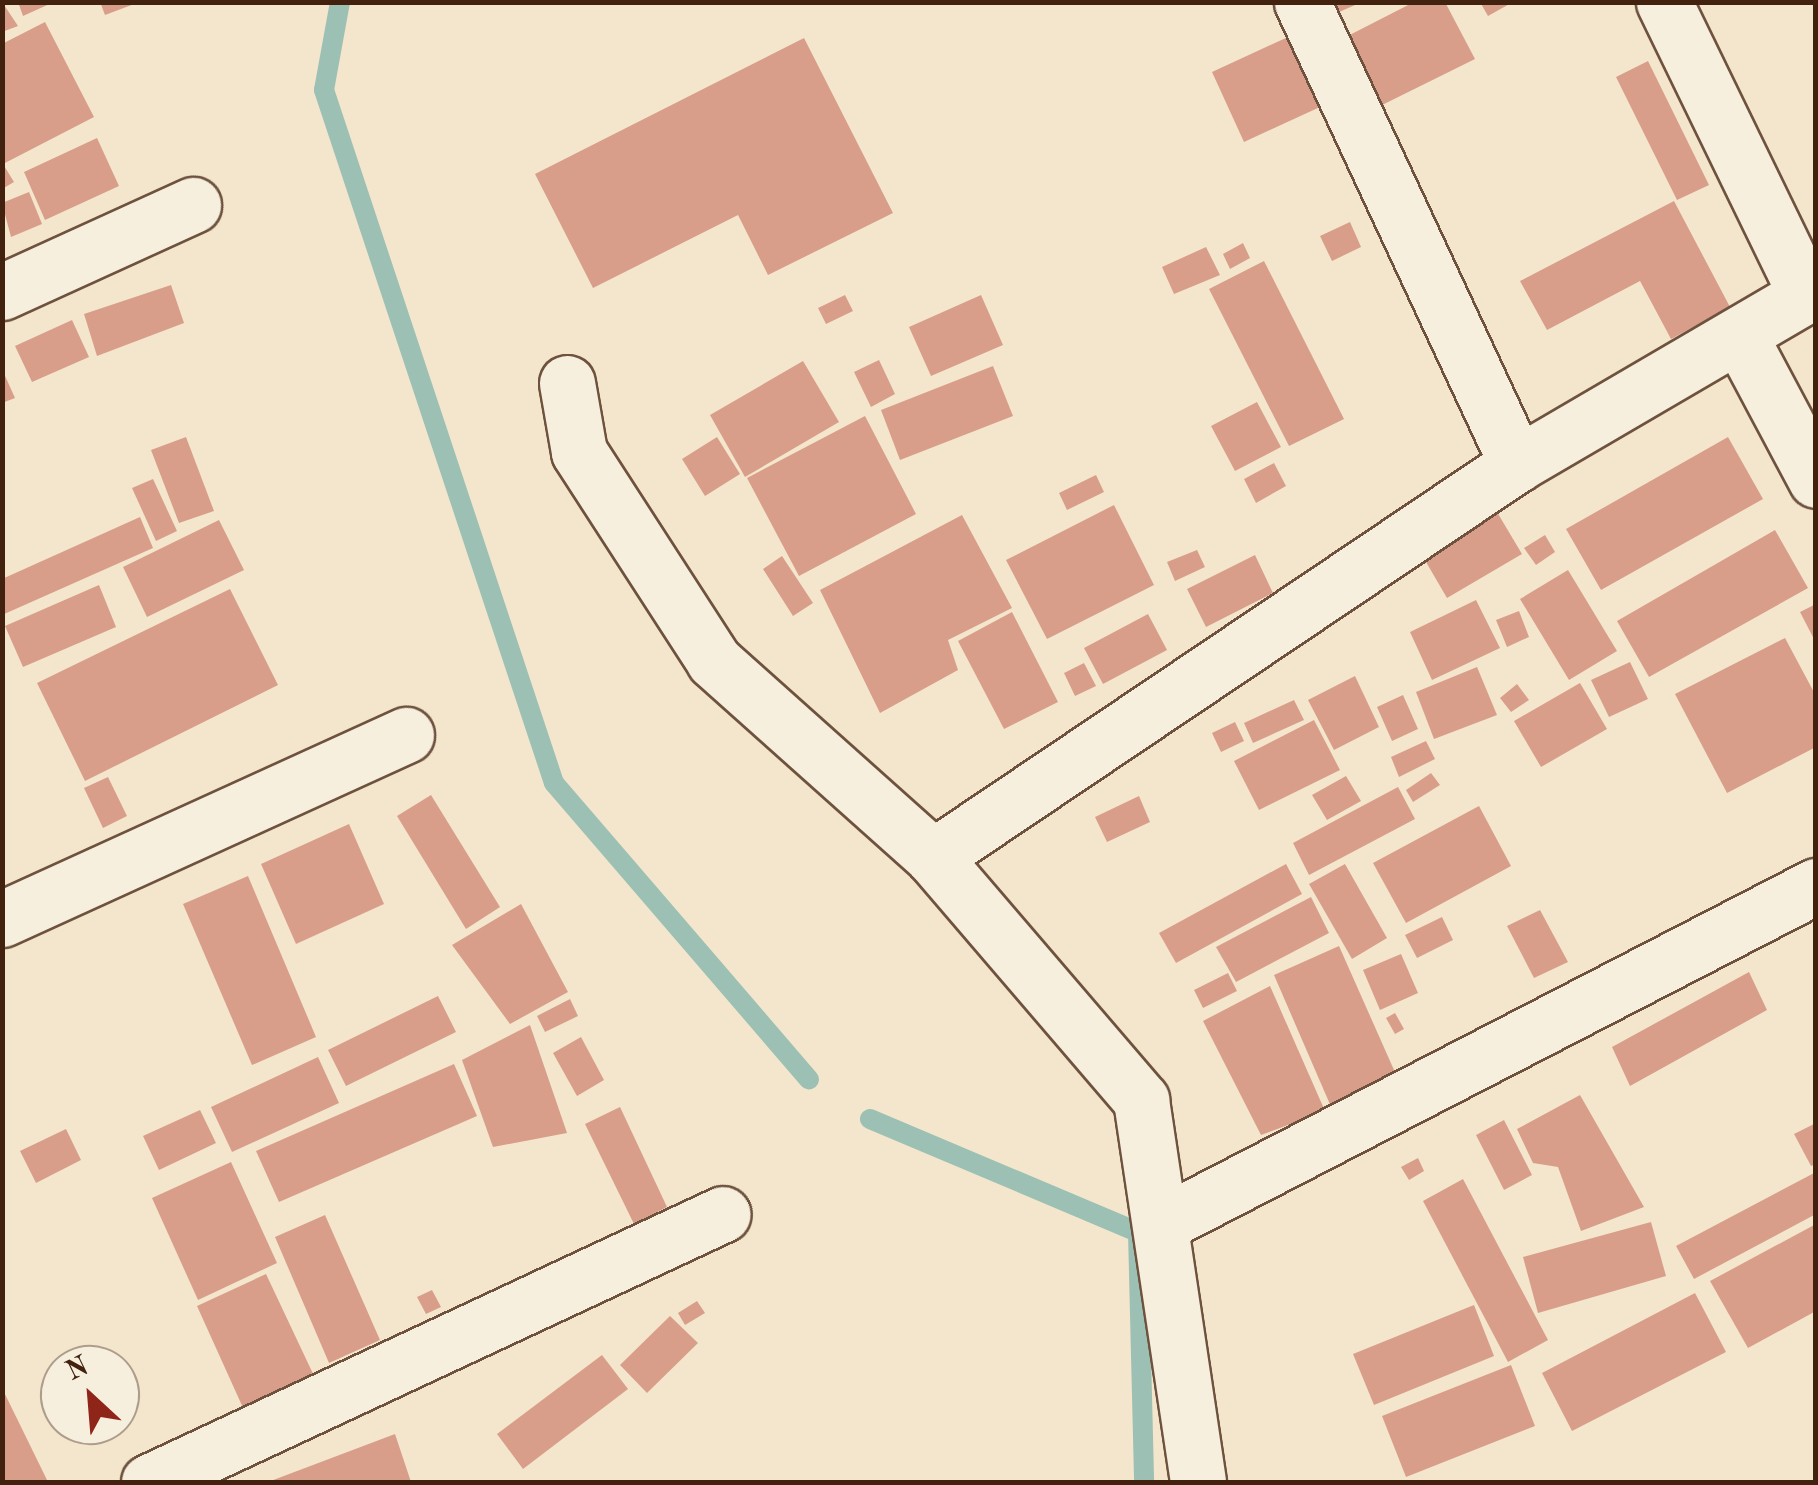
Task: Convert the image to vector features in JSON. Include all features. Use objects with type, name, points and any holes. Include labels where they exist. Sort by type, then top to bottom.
[{"type":"street","points":[[1302,2],[1517,464]]},
{"type":"street","points":[[933,857],[1517,464],[1812,292],[1664,2]]},
{"type":"street","points":[[2,292],[193,205]]},
{"type":"street","points":[[1739,335],[1816,480]]},
{"type":"street","points":[[566,383],[579,452],[677,614],[734,685],[933,857],[1141,1100],[1163,1223],[1198,1482]]},
{"type":"street","points":[[2,919],[406,735]]},
{"type":"street","points":[[1163,1223],[1816,886]]},
{"type":"street","points":[[149,1482],[724,1214]]},
{"type":"building","points":[[2,2],[18,26],[2,32]]},
{"type":"building","points":[[18,2],[54,2],[23,16]]},
{"type":"building","points":[[100,2],[137,2],[137,3],[105,15]]},
{"type":"building","points":[[1325,2],[1362,2],[1330,16]]},
{"type":"building","points":[[1414,2],[1445,2],[1475,59],[1372,110],[1336,42]]},
{"type":"building","points":[[1480,2],[1513,2],[1488,16]]},
{"type":"building","points":[[45,22],[94,117],[3,164],[14,182],[2,189],[2,44]]},
{"type":"building","points":[[1288,37],[1320,107],[1244,142],[1212,72]]},
{"type":"building","points":[[804,38],[893,213],[768,275],[738,215],[593,288],[535,174]]},
{"type":"building","points":[[1648,61],[1709,185],[1677,200],[1616,77]]},
{"type":"building","points":[[97,138],[119,186],[45,220],[24,172]]},
{"type":"building","points":[[29,192],[42,224],[11,237],[2,203]]},
{"type":"building","points":[[1674,201],[1730,307],[1671,339],[1640,281],[1547,330],[1520,281]]},
{"type":"building","points":[[1350,222],[1361,247],[1332,261],[1320,236]]},
{"type":"building","points":[[1243,243],[1250,258],[1230,269],[1223,254]]},
{"type":"building","points":[[1206,247],[1220,275],[1174,294],[1162,267]]},
{"type":"building","points":[[1264,261],[1344,419],[1289,446],[1209,289]]},
{"type":"building","points":[[171,285],[184,323],[97,356],[84,314]]},
{"type":"building","points":[[845,295],[853,311],[826,324],[818,308]]},
{"type":"building","points":[[981,295],[1003,345],[931,376],[909,327]]},
{"type":"building","points":[[72,320],[89,357],[32,382],[15,346]]},
{"type":"building","points":[[879,360],[895,394],[871,407],[854,372]]},
{"type":"building","points":[[803,361],[839,422],[745,477],[710,415]]},
{"type":"building","points":[[993,366],[1013,416],[900,460],[881,410]]},
{"type":"building","points":[[2,369],[15,398],[2,403]]},
{"type":"building","points":[[1257,402],[1281,447],[1235,471],[1211,426]]},
{"type":"building","points":[[865,416],[916,514],[799,576],[747,478]]},
{"type":"building","points":[[186,437],[214,511],[179,523],[151,450]]},
{"type":"building","points":[[717,437],[740,474],[705,496],[682,459]]},
{"type":"building","points":[[1728,437],[1763,499],[1601,590],[1566,529]]},
{"type":"building","points":[[1274,463],[1286,486],[1256,503],[1244,479]]},
{"type":"building","points":[[1096,475],[1104,492],[1067,510],[1059,493]]},
{"type":"building","points":[[153,479],[177,531],[156,541],[132,488]]},
{"type":"building","points":[[1114,505],[1154,585],[1047,639],[1006,560]]},
{"type":"building","points":[[1494,507],[1522,554],[1447,598],[1419,550]]},
{"type":"building","points":[[962,515],[1012,608],[948,640],[958,670],[880,713],[820,590]]},
{"type":"building","points":[[140,517],[153,548],[2,615],[2,579]]},
{"type":"building","points":[[219,520],[244,570],[147,617],[123,567]]},
{"type":"building","points":[[1775,530],[1808,588],[1649,677],[1617,621]]},
{"type":"building","points":[[1545,535],[1555,552],[1536,565],[1524,548]]},
{"type":"building","points":[[1197,550],[1205,567],[1175,581],[1167,562]]},
{"type":"building","points":[[1255,555],[1273,593],[1206,627],[1187,589]]},
{"type":"building","points":[[782,556],[813,603],[793,616],[763,569]]},
{"type":"building","points":[[1568,570],[1617,651],[1569,680],[1520,599]]},
{"type":"building","points":[[99,585],[116,627],[23,667],[5,626]]},
{"type":"building","points":[[230,589],[278,685],[85,781],[37,683]]},
{"type":"building","points":[[1476,600],[1500,648],[1432,680],[1410,632]]},
{"type":"building","points":[[1816,604],[1816,643],[1800,612]]},
{"type":"building","points":[[1519,611],[1529,637],[1507,647],[1496,620]]},
{"type":"building","points":[[1012,612],[1058,702],[1004,729],[958,641]]},
{"type":"building","points":[[1148,614],[1167,650],[1103,684],[1084,648]]},
{"type":"building","points":[[1785,638],[1816,696],[1816,747],[1727,793],[1675,694]]},
{"type":"building","points":[[1630,662],[1648,699],[1609,717],[1591,680]]},
{"type":"building","points":[[1084,663],[1096,686],[1075,696],[1064,673]]},
{"type":"building","points":[[1477,667],[1497,715],[1434,739],[1416,692]]},
{"type":"building","points":[[1355,676],[1379,727],[1334,750],[1308,700]]},
{"type":"building","points":[[1580,683],[1607,729],[1541,767],[1514,721]]},
{"type":"building","points":[[1517,684],[1529,700],[1511,712],[1500,698]]},
{"type":"building","points":[[1403,695],[1418,729],[1392,741],[1377,707]]},
{"type":"building","points":[[1294,700],[1304,720],[1253,743],[1244,723]]},
{"type":"building","points":[[1314,720],[1340,770],[1259,810],[1234,761]]},
{"type":"building","points":[[1235,722],[1244,741],[1221,752],[1212,733]]},
{"type":"building","points":[[1426,741],[1435,759],[1399,777],[1391,757]]},
{"type":"building","points":[[1431,773],[1440,785],[1413,802],[1406,790]]},
{"type":"building","points":[[1346,776],[1361,801],[1327,820],[1312,795]]},
{"type":"building","points":[[108,777],[127,816],[103,828],[84,788]]},
{"type":"building","points":[[1398,787],[1415,819],[1309,875],[1293,843]]},
{"type":"building","points":[[431,795],[500,907],[466,929],[397,816]]},
{"type":"building","points":[[1139,796],[1150,822],[1107,842],[1095,817]]},
{"type":"building","points":[[1479,806],[1511,866],[1406,923],[1373,863]]},
{"type":"building","points":[[349,824],[384,904],[296,944],[261,864]]},
{"type":"building","points":[[1286,864],[1302,894],[1176,963],[1159,933]]},
{"type":"building","points":[[1345,864],[1387,938],[1352,959],[1309,884]]},
{"type":"building","points":[[248,876],[316,1037],[252,1065],[183,904]]},
{"type":"building","points":[[1311,897],[1329,933],[1236,982],[1216,947]]},
{"type":"building","points":[[521,904],[568,992],[510,1024],[452,945]]},
{"type":"building","points":[[1540,910],[1568,962],[1534,978],[1507,926]]},
{"type":"building","points":[[1442,917],[1453,940],[1417,958],[1405,935]]},
{"type":"building","points":[[1339,946],[1398,1079],[1332,1109],[1274,975]]},
{"type":"building","points":[[1401,954],[1418,993],[1380,1010],[1363,970]]},
{"type":"building","points":[[1749,972],[1767,1010],[1630,1086],[1612,1047]]},
{"type":"building","points":[[1228,973],[1237,991],[1203,1008],[1194,990]]},
{"type":"building","points":[[1270,986],[1325,1111],[1261,1135],[1203,1021]]},
{"type":"building","points":[[438,996],[456,1032],[346,1086],[328,1050]]},
{"type":"building","points":[[570,999],[578,1016],[545,1032],[537,1016]]},
{"type":"building","points":[[1395,1013],[1404,1029],[1395,1034],[1386,1018]]},
{"type":"building","points":[[530,1025],[567,1133],[493,1147],[462,1060]]},
{"type":"building","points":[[581,1037],[604,1080],[577,1096],[553,1053]]},
{"type":"building","points":[[318,1057],[339,1103],[232,1152],[211,1107]]},
{"type":"building","points":[[454,1064],[477,1116],[279,1202],[256,1151]]},
{"type":"building","points":[[1580,1095],[1644,1207],[1581,1231],[1558,1167],[1533,1163],[1517,1129]]},
{"type":"building","points":[[620,1107],[667,1207],[634,1224],[585,1124]]},
{"type":"building","points":[[200,1110],[216,1143],[159,1170],[143,1136]]},
{"type":"building","points":[[1504,1120],[1532,1175],[1504,1190],[1476,1135]]},
{"type":"building","points":[[1816,1123],[1816,1164],[1811,1166],[1794,1134]]},
{"type":"building","points":[[66,1129],[81,1160],[36,1183],[20,1151]]},
{"type":"building","points":[[1418,1158],[1424,1171],[1409,1180],[1401,1167]]},
{"type":"building","points":[[231,1162],[277,1263],[198,1300],[152,1198]]},
{"type":"building","points":[[1816,1172],[1816,1214],[1694,1279],[1676,1246]]},
{"type":"building","points":[[1463,1179],[1548,1340],[1508,1362],[1423,1201]]},
{"type":"building","points":[[325,1215],[380,1340],[329,1363],[275,1237]]},
{"type":"building","points":[[1651,1222],[1666,1276],[1538,1313],[1523,1257]]},
{"type":"building","points":[[1816,1224],[1816,1311],[1748,1348],[1710,1281]]},
{"type":"building","points":[[266,1274],[315,1378],[244,1410],[197,1306]]},
{"type":"building","points":[[432,1290],[441,1307],[426,1314],[417,1297]]},
{"type":"building","points":[[1695,1293],[1726,1352],[1572,1431],[1542,1373]]},
{"type":"building","points":[[697,1301],[705,1313],[685,1325],[678,1313]]},
{"type":"building","points":[[1474,1305],[1494,1356],[1374,1405],[1353,1354]]},
{"type":"building","points":[[670,1316],[698,1343],[647,1393],[620,1365]]},
{"type":"building","points":[[602,1355],[628,1389],[523,1469],[497,1434]]},
{"type":"building","points":[[1511,1365],[1535,1426],[1406,1477],[1382,1416]]},
{"type":"building","points":[[2,1388],[48,1482],[2,1482]]},
{"type":"building","points":[[395,1434],[411,1482],[268,1482]]},
{"type":"waterway","points":[[340,2],[324,90],[554,783],[809,1079]]},
{"type":"waterway","points":[[870,1119],[1138,1232],[1144,1482]]}]
